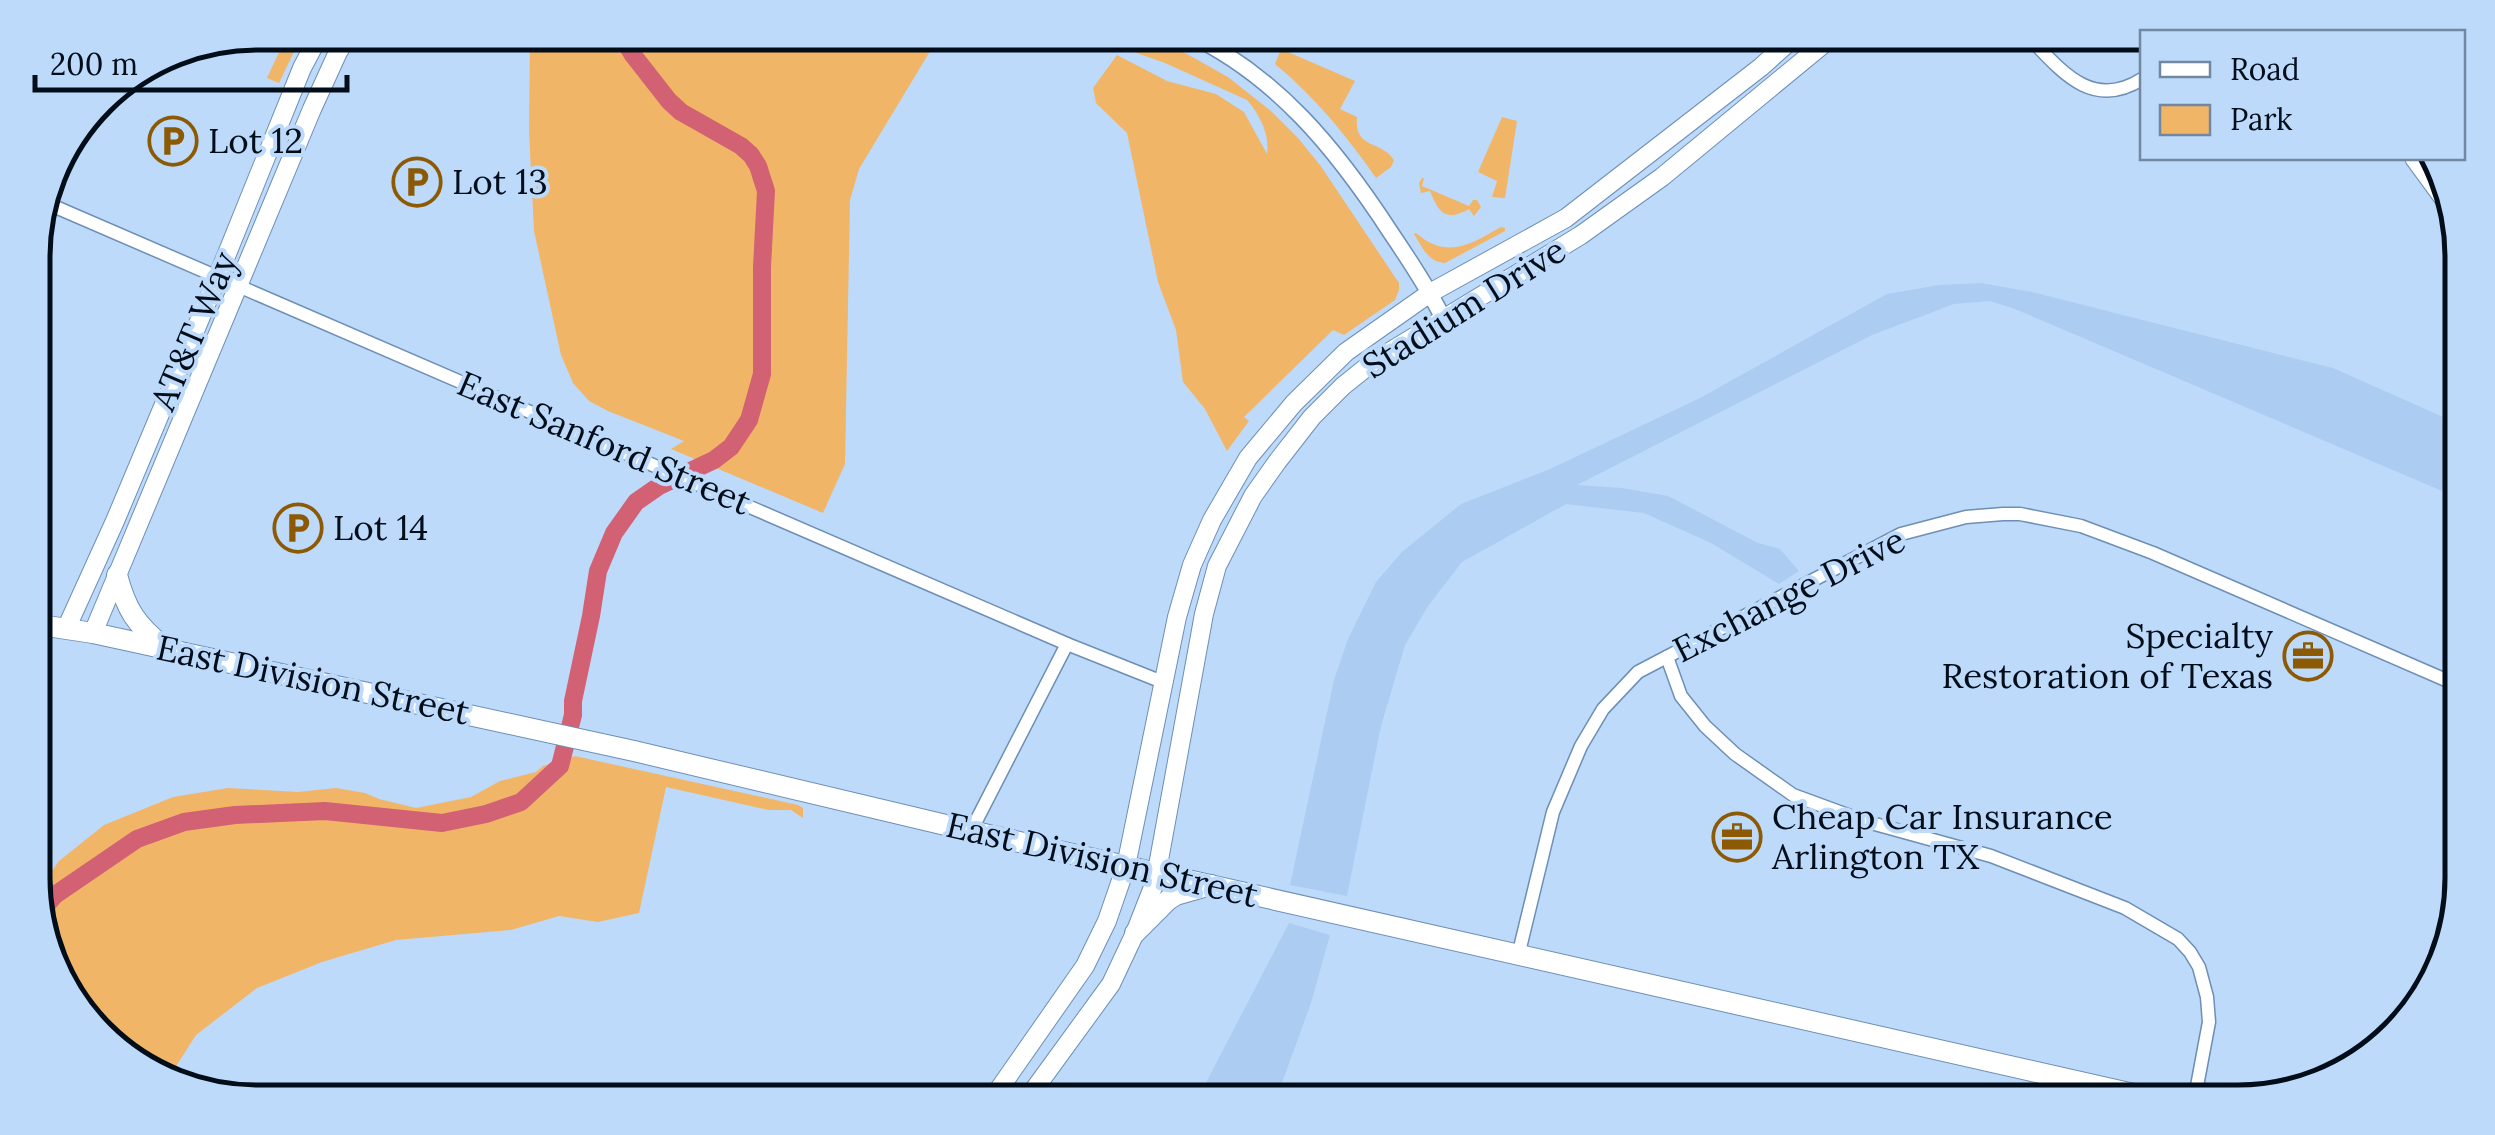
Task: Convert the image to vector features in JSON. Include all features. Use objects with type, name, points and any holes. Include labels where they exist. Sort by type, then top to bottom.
[{"type":"main road","name":"AT&T Way","points":[[66,629],[312,50]]},
{"type":"main road","name":"AT&T Way","points":[[93,633],[341,50]]},
{"type":"main road","name":"Stadium Drive","points":[[1002,1085],[1086,966],[1107,920],[1126,866],[1177,617],[1192,565],[1212,520],[1248,458],[1294,402],[1346,352],[1430,292],[1566,218],[1780,50]]},
{"type":"main road","name":"Stadium Drive","points":[[1038,1085],[1111,984],[1158,872],[1204,614],[1217,566],[1253,496],[1312,417],[1372,362],[1581,235],[1662,177],[1816,50]]},
{"type":"main road","points":[[1761,68],[1774,84]]},
{"type":"main road","points":[[1234,484],[1253,496]]},
{"type":"main road","points":[[117,575],[129,612],[165,648]]},
{"type":"main road","name":"East Division Street","points":[[50,626],[519,724],[971,832],[2094,1085]]},
{"type":"main road","points":[[1134,934],[1168,900],[1212,885]]},
{"type":"main road","points":[[1009,1085],[1020,1060]]},
{"type":"street","points":[[1216,50],[1282,96],[1308,122],[1365,193],[1443,318]]},
{"type":"street","points":[[2042,50],[2076,82],[2086,86],[2125,90],[2140,80]]},
{"type":"street","name":"East Sanford Street","points":[[56,207],[1165,683]]},
{"type":"street","name":"Exchange Drive","points":[[1518,956],[1553,812],[1581,746],[1603,709],[1638,672],[1901,534],[1966,517],[2020,514],[2082,526],[2445,680]]},
{"type":"street","points":[[971,832],[1067,644]]},
{"type":"street","points":[[1667,656],[1681,696],[1705,726],[1735,754],[1793,795],[1864,821],[1991,856],[2125,908],[2178,939],[2198,967],[2207,997],[2209,1022],[2197,1085]]},
{"type":"shaded area","points":[[1981,283],[2032,292],[2333,368],[2445,418],[2445,492],[2015,309],[1990,301],[1954,304],[1872,335],[1577,485],[1668,496],[1758,543],[1780,549],[1799,571],[1779,584],[1711,543],[1644,513],[1566,504],[1462,562],[1428,606],[1405,645],[1381,726],[1347,896],[1290,885],[1334,680],[1348,639],[1376,582],[1402,552],[1461,504],[1550,469],[1700,398],[1887,294]]},
{"type":"shaded area","points":[[1289,923],[1330,935],[1281,1085],[1205,1085]]},
{"type":"green space","points":[[280,50],[295,50],[279,83],[267,78]]},
{"type":"green space","points":[[530,50],[932,50],[859,169],[850,200],[845,464],[823,513],[671,449],[684,441],[608,411],[589,401],[573,383],[561,355],[534,231]]},
{"type":"green space","points":[[1128,50],[1178,50],[1228,77],[1271,111],[1320,165],[1399,283],[1395,300],[1344,335],[1333,330],[1244,417],[1249,421],[1227,451],[1205,409],[1183,382],[1176,330],[1158,282],[1127,133],[1096,103],[1093,88],[1117,55],[1167,81],[1216,94],[1244,112],[1267,154],[1268,147],[1260,119],[1247,100]]},
{"type":"green space","points":[[1283,50],[1355,81],[1340,109],[1357,117],[1360,135],[1389,154],[1394,160],[1391,167],[1376,178],[1329,117],[1275,64]]},
{"type":"green space","points":[[1502,117],[1517,121],[1505,198],[1492,197],[1497,181],[1478,172]]},
{"type":"green space","points":[[1422,178],[1422,186],[1469,206],[1477,200],[1481,207],[1474,216],[1469,209],[1448,215],[1430,191],[1421,193]]},
{"type":"green space","points":[[1501,227],[1505,231],[1445,263],[1430,257],[1414,234],[1449,247],[1469,243]]},
{"type":"green space","points":[[575,756],[798,805],[803,808],[803,818],[791,810],[769,810],[666,787],[639,913],[598,922],[559,916],[511,930],[396,940],[322,962],[257,988],[196,1035],[175,1068],[153,1057],[111,1024],[93,1004],[66,957],[57,932],[50,874],[59,861],[104,825],[173,797],[228,788],[298,792],[336,788],[416,808],[471,797],[500,781],[536,772]]},
{"type":"waterway","points":[[52,899],[137,839],[184,822],[235,815],[325,811],[442,823],[521,802],[560,766],[573,715],[598,571],[614,533],[636,502],[731,447],[749,420],[762,374],[766,191],[758,166],[741,146],[681,112],[630,50]]},
{"type":"place","name":"Lot 12","points":[[173,141]]},
{"type":"place","name":"Lot 13","points":[[417,182]]},
{"type":"place","name":"Lot 14","points":[[298,528]]},
{"type":"place","name":"Specialty Restoration of Texas","points":[[2308,656]]},
{"type":"place","name":"Cheap Car Insurance Arlington TX","points":[[1737,837]]}]
